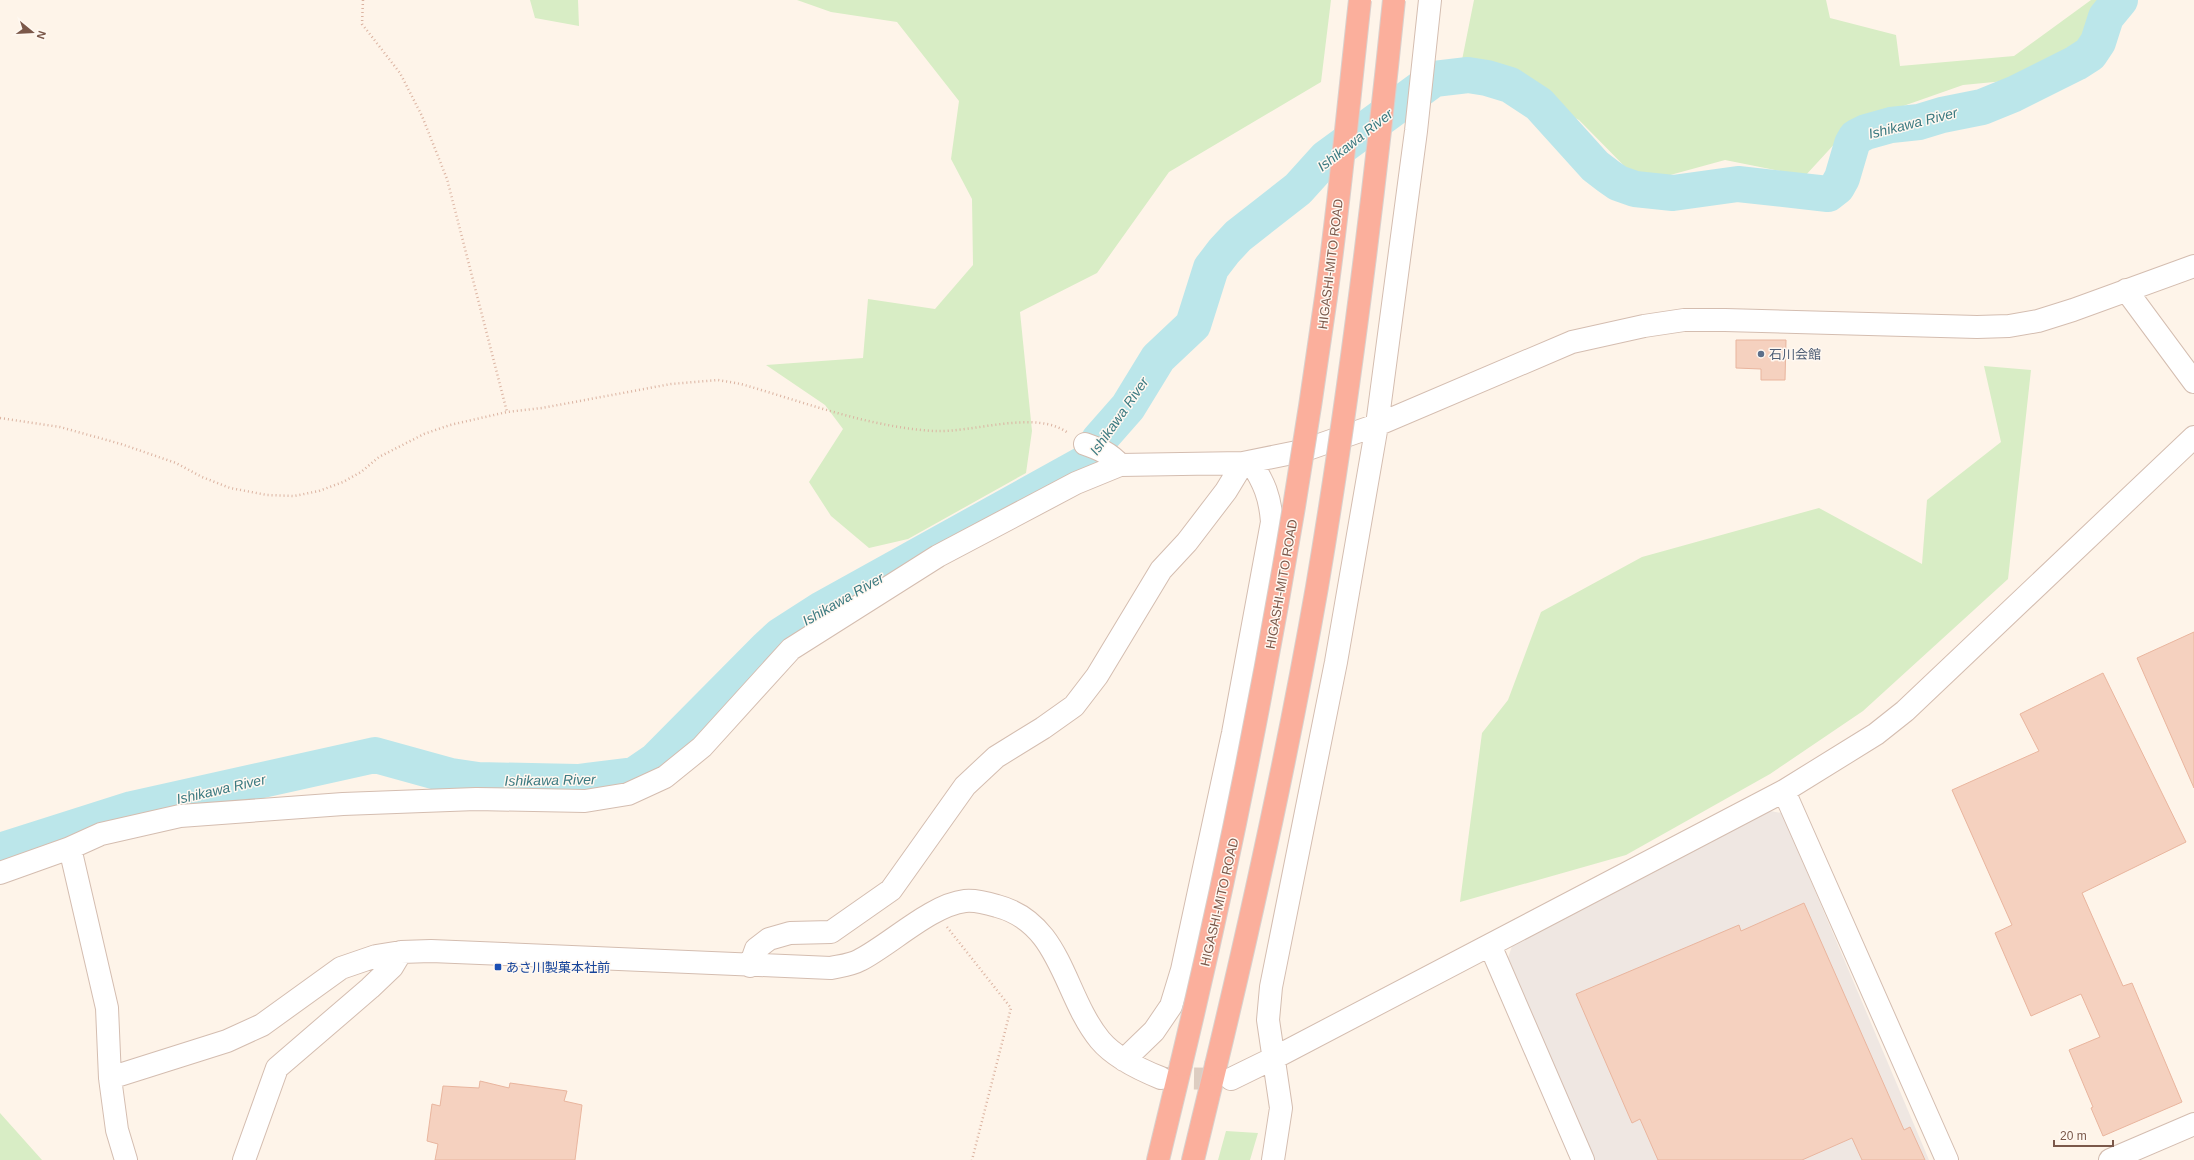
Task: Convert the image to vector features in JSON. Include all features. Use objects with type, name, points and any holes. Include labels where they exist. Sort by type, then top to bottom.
[{"type":"highway","name":"HIGASHI-MITO ROAD","points":[[1158,1160],[1232,843],[1282,580],[1327,295],[1360,0]]},
{"type":"highway","points":[[1193,1160],[1223,1072],[1316,588],[1339,444],[1371,215],[1394,0]]},
{"type":"street","points":[[1273,1160],[1281,1108],[1268,1020],[1270,987],[1336,662],[1377,425],[1416,131],[1430,0]]},
{"type":"street","points":[[0,873],[70,848],[101,834],[180,816],[343,804],[468,799],[584,801],[628,794],[664,777],[702,748],[791,649],[938,556],[1076,483],[1120,465],[1247,463],[1302,451],[1377,425],[1572,342],[1644,326],[1684,320],[1725,320],[1977,327],[2009,326],[2038,321],[2073,310],[2194,266]]},
{"type":"street","points":[[2126,290],[2194,382]]},
{"type":"street","points":[[1223,1072],[1274,1058],[1784,791],[1876,734],[1905,711],[2194,437]]},
{"type":"street","points":[[1094,447],[1114,457],[1120,465]]},
{"type":"street","points":[[750,966],[756,949],[770,939],[790,933],[831,932],[891,890],[965,786],[996,757],[1043,728],[1074,706],[1097,676],[1161,570],[1187,542],[1247,463]]},
{"type":"street","points":[[1124,1060],[1154,1031],[1171,1006],[1182,970],[1233,733],[1272,522],[1271,504],[1265,485],[1247,463]]},
{"type":"street","points":[[1784,791],[1947,1160]]},
{"type":"street","points":[[70,848],[107,1008],[110,1078],[116,1130],[126,1160]]},
{"type":"street","points":[[110,1078],[227,1041],[262,1025],[341,968],[376,956],[401,952],[439,952],[750,966],[831,968],[858,962],[886,945],[934,911],[964,901],[986,903],[1011,909],[1034,924],[1048,941],[1088,1020],[1101,1041],[1124,1060],[1142,1070],[1162,1078]]},
{"type":"street","points":[[1490,945],[1583,1160]]},
{"type":"street","points":[[244,1160],[277,1068],[370,988],[392,967],[401,952]]},
{"type":"street","points":[[2110,1160],[2132,1156],[2194,1124]]},
{"type":"path","points":[[362,0],[362,24],[400,73],[422,116],[447,179],[507,412]]},
{"type":"path","points":[[0,418],[60,426],[121,444],[176,463],[202,477],[230,488],[268,495],[294,496],[319,491],[343,482],[361,472],[379,457],[424,434],[450,425],[507,412],[542,408],[671,384],[718,380],[741,384],[885,425],[935,431],[977,429],[1028,422],[1059,426],[1094,447]]},
{"type":"path","points":[[934,911],[1011,1008],[972,1160]]},
{"type":"shaded area","points":[[1764,810],[1782,813],[1929,1160],[1594,1160],[1506,964],[1512,946]]},
{"type":"green space","points":[[530,0],[578,0],[579,26],[535,18]]},
{"type":"green space","points":[[797,0],[1331,0],[1321,82],[1169,172],[1097,273],[1020,312],[1032,431],[1026,473],[908,539],[869,548],[831,516],[809,482],[843,429],[825,405],[766,365],[863,358],[868,299],[935,309],[973,265],[972,199],[951,159],[959,101],[897,22],[831,12]]},
{"type":"green space","points":[[1474,0],[1826,0],[1830,18],[1896,35],[1900,66],[2014,56],[2091,0],[2114,0],[2088,36],[2025,79],[1963,85],[1889,111],[1839,139],[1805,176],[1725,160],[1641,183],[1579,120],[1462,60]]},
{"type":"green space","points":[[1984,366],[2031,370],[2008,579],[1863,711],[1770,774],[1626,855],[1460,902],[1482,733],[1508,700],[1541,612],[1642,557],[1819,508],[1922,564],[1927,500],[2001,442]]},
{"type":"green space","points":[[0,1113],[42,1160],[0,1160]]},
{"type":"green space","points":[[1226,1131],[1258,1133],[1250,1160],[1218,1160]]},
{"type":"building","name":"石川会館","points":[[1736,340],[1786,340],[1785,380],[1761,380],[1761,369],[1736,368]]},
{"type":"building","points":[[2194,632],[2194,788],[2137,658]]},
{"type":"building","points":[[2103,673],[2186,842],[2082,893],[2123,986],[2132,983],[2182,1102],[2103,1136],[2091,1108],[2093,1107],[2069,1050],[2100,1037],[2081,994],[2031,1016],[1995,933],[2012,925],[1952,790],[2039,751],[2020,714]]},
{"type":"building","points":[[1804,903],[1904,1130],[1910,1127],[1925,1160],[1862,1160],[1852,1138],[1802,1160],[1658,1160],[1640,1119],[1632,1123],[1576,994],[1739,925],[1741,931]]},
{"type":"building","points":[[480,1081],[509,1088],[510,1083],[567,1091],[564,1101],[582,1105],[575,1160],[435,1160],[438,1144],[427,1141],[432,1104],[440,1106],[443,1086],[479,1088]]},
{"type":"waterway","name":"Ishikawa River","points":[[0,851],[132,809],[375,755],[451,776],[478,780],[578,782],[634,775],[656,760],[780,636],[822,609],[1087,462],[1092,456],[1099,440],[1128,407],[1158,358],[1193,325],[1211,268],[1224,251],[1238,236],[1298,189],[1326,158],[1434,79],[1468,75],[1487,78],[1510,85],[1539,104],[1595,166],[1618,183],[1635,189],[1673,193],[1738,184],[1828,194],[1837,187],[1842,178],[1852,144],[1856,137],[1866,132],[1891,125],[1919,122],[1942,115],[1982,107],[2014,94],[2076,63],[2090,54],[2098,42],[2106,17],[2120,0]]},
{"type":"tunnel","points":[[1161,1078],[1230,1079]]},
{"type":"place","name":"石川会館","points":[[1761,354]]},
{"type":"place","name":"あさ川製菓本社前","points":[[498,967]]}]
